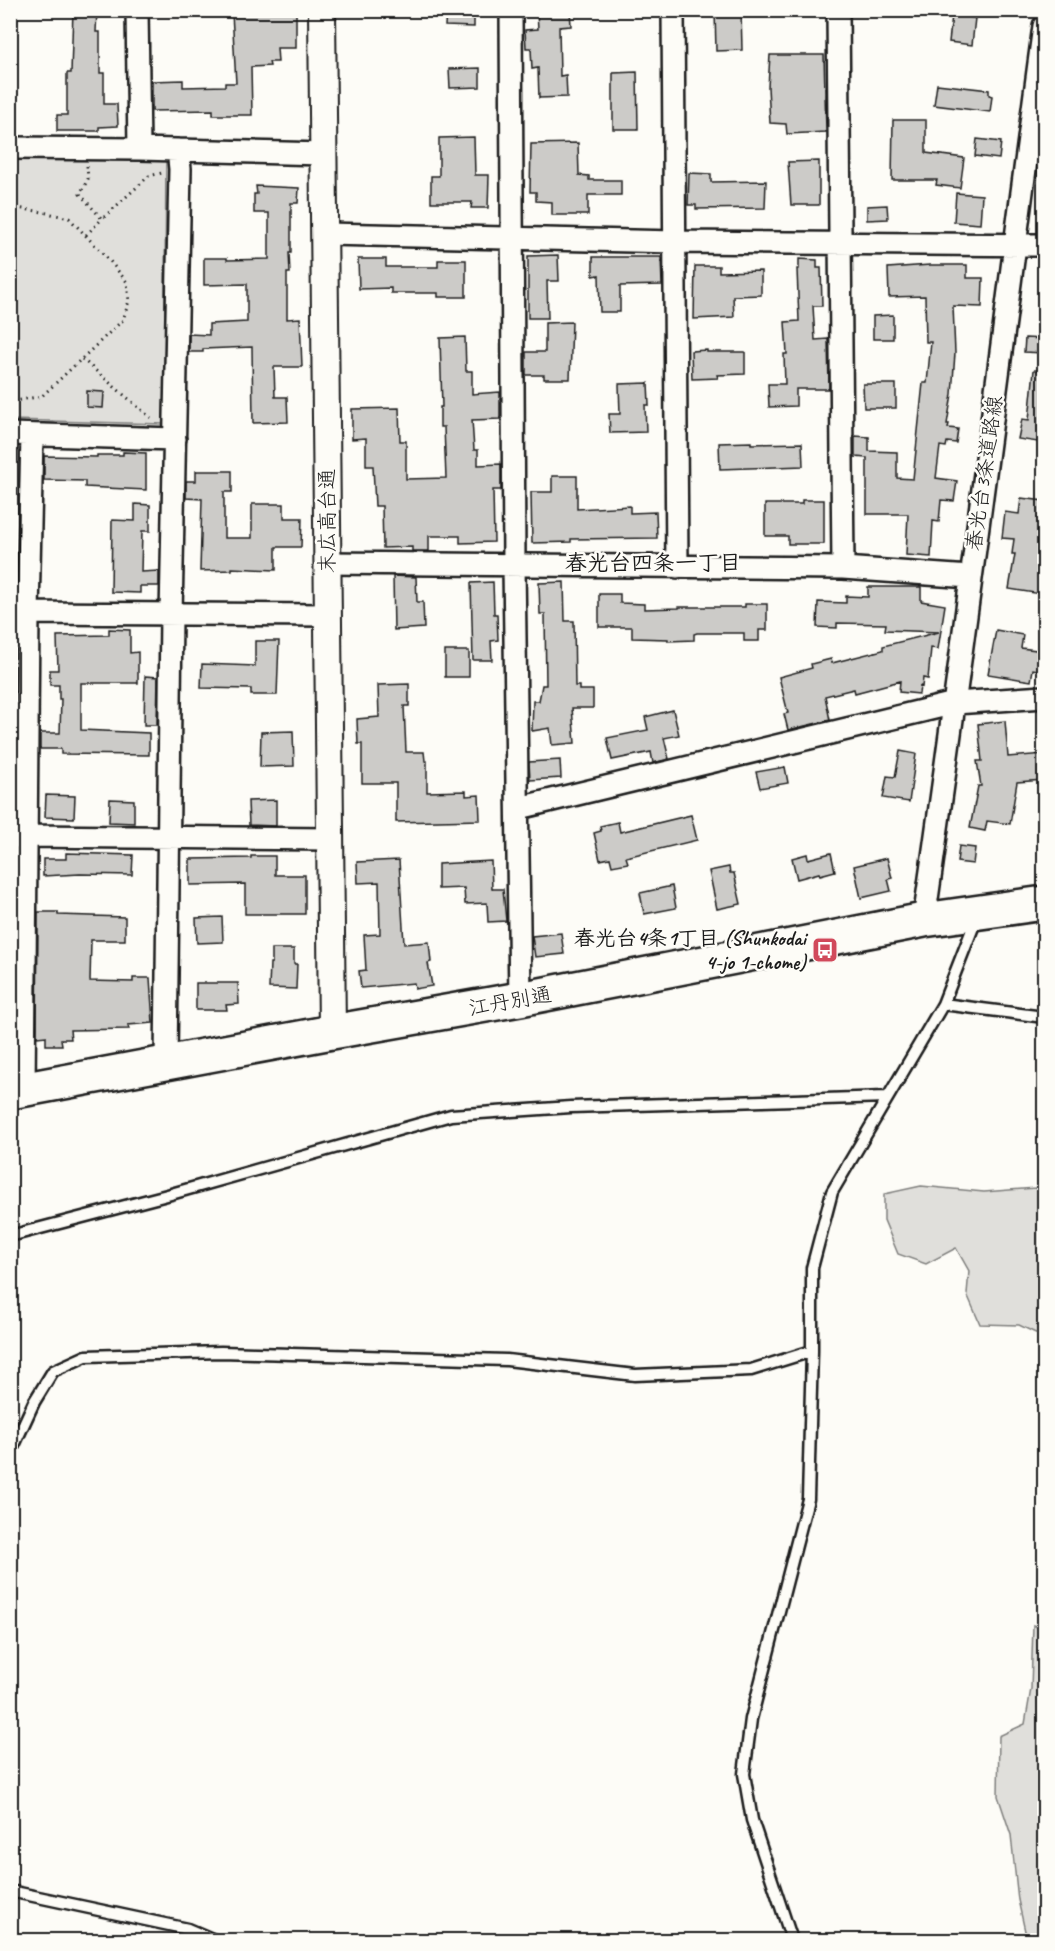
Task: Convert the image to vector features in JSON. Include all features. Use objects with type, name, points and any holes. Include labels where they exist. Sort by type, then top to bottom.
[{"type":"main road","name":"江丹別通","points":[[17,1091],[520,999],[924,920],[1044,903]]},
{"type":"street","points":[[137,10],[139,149]]},
{"type":"street","name":"末広高台通","points":[[322,10],[326,234],[332,1032]]},
{"type":"street","points":[[511,10],[514,566],[520,999]]},
{"type":"street","points":[[674,10],[677,567]]},
{"type":"street","points":[[838,10],[843,568]]},
{"type":"street","name":"春光台3条道路線","points":[[924,920],[956,703],[970,577],[1044,26]]},
{"type":"street","points":[[10,148],[139,149],[179,160],[323,153]]},
{"type":"street","points":[[166,1063],[179,160]]},
{"type":"street","points":[[326,234],[676,242],[1044,245]]},
{"type":"street","points":[[10,434],[32,436],[175,431]]},
{"type":"street","points":[[17,1091],[18,837],[28,613],[32,436]]},
{"type":"street","points":[[327,563],[843,568],[970,577]]},
{"type":"street","points":[[28,613],[329,615]]},
{"type":"street","points":[[519,808],[956,703],[1044,697]]},
{"type":"street","points":[[18,837],[331,839]]},
{"type":"lane","points":[[792,1941],[752,1820],[744,1774],[751,1719],[807,1499],[812,1268],[832,1192],[886,1097],[943,1004],[980,911]]},
{"type":"lane","points":[[943,1004],[1044,1017]]},
{"type":"lane","points":[[10,1236],[171,1194],[450,1115],[571,1107],[886,1097]]},
{"type":"lane","points":[[10,1454],[34,1402],[53,1371],[86,1356],[221,1352],[495,1360],[635,1375],[751,1370],[812,1351]]},
{"type":"lane","points":[[10,1890],[188,1929],[214,1941]]},
{"type":"path","points":[[87,150],[88,179],[80,194],[102,219]]},
{"type":"path","points":[[86,235],[149,176],[179,160]]},
{"type":"path","points":[[10,207],[69,219],[127,282],[129,300],[123,320],[42,396],[10,402]]},
{"type":"path","points":[[82,359],[154,421],[175,431]]},
{"type":"shaded area","points":[[11,149],[166,152],[164,424],[11,420]]},
{"type":"shaded area","points":[[921,1186],[984,1192],[1036,1188],[1044,1193],[1044,1337],[1019,1325],[980,1324],[967,1294],[969,1271],[956,1248],[926,1264],[898,1254],[884,1220],[884,1194]]},
{"type":"shaded area","points":[[1033,1625],[1044,1630],[1044,1940],[1027,1940],[1018,1900],[1011,1835],[998,1796],[999,1736],[1025,1724],[1031,1689]]},
{"type":"building","points":[[73,10],[97,10],[96,32],[100,32],[100,73],[104,73],[104,104],[117,104],[118,126],[99,127],[99,131],[57,131],[57,115],[67,115],[67,73],[71,73]]},
{"type":"building","points":[[296,10],[296,48],[277,48],[278,62],[269,62],[270,66],[251,67],[252,115],[213,115],[213,110],[152,111],[152,81],[183,80],[183,87],[225,86],[225,83],[236,83],[232,13]]},
{"type":"building","points":[[446,10],[474,10],[474,27],[445,26]]},
{"type":"building","points":[[570,10],[571,26],[559,27],[560,76],[566,75],[567,97],[539,98],[538,68],[532,69],[531,48],[526,48],[525,30],[538,29],[537,12]]},
{"type":"building","points":[[715,10],[741,10],[742,50],[716,51]]},
{"type":"building","points":[[952,15],[975,18],[972,45],[949,42]]},
{"type":"building","points":[[770,55],[824,55],[826,132],[787,134],[786,124],[770,123],[768,87]]},
{"type":"building","points":[[480,68],[480,87],[450,88],[449,69]]},
{"type":"building","points":[[637,72],[638,129],[613,129],[613,73]]},
{"type":"building","points":[[937,84],[989,90],[989,95],[992,96],[990,112],[934,105]]},
{"type":"building","points":[[893,120],[926,120],[926,153],[964,158],[960,188],[936,185],[937,180],[892,180]]},
{"type":"building","points":[[474,137],[475,175],[489,175],[488,208],[471,208],[472,202],[431,202],[431,176],[439,176],[439,138]]},
{"type":"building","points":[[977,139],[1001,142],[999,159],[975,156]]},
{"type":"building","points":[[578,143],[579,175],[589,176],[589,180],[621,180],[621,195],[588,195],[588,215],[552,215],[552,202],[536,201],[536,192],[530,192],[531,144]]},
{"type":"building","points":[[819,161],[819,205],[791,205],[788,162]]},
{"type":"building","points":[[689,173],[711,174],[711,182],[766,181],[765,208],[696,209],[696,205],[688,205]]},
{"type":"building","points":[[256,186],[299,188],[298,203],[291,203],[287,319],[300,318],[302,367],[274,367],[275,397],[287,397],[288,422],[253,423],[252,347],[203,349],[203,352],[189,352],[189,334],[209,335],[209,324],[247,322],[247,284],[204,285],[204,258],[269,259],[269,213],[254,213]]},
{"type":"building","points":[[956,193],[982,195],[980,224],[954,222]]},
{"type":"building","points":[[887,205],[888,219],[867,220],[867,206]]},
{"type":"building","points":[[558,255],[559,281],[547,281],[548,318],[528,318],[528,256]]},
{"type":"building","points":[[593,257],[661,257],[662,285],[620,286],[620,312],[600,312],[599,275],[593,276]]},
{"type":"building","points":[[358,259],[386,259],[386,267],[438,267],[438,260],[466,260],[466,297],[438,297],[438,293],[391,293],[391,288],[359,289]]},
{"type":"building","points":[[799,259],[817,260],[817,268],[821,268],[822,306],[813,306],[815,340],[828,339],[829,389],[796,389],[796,406],[769,407],[768,384],[785,384],[784,354],[787,354],[785,322],[799,321],[797,269],[799,269]]},
{"type":"building","points":[[967,265],[967,278],[983,278],[982,307],[953,306],[955,353],[947,424],[949,424],[948,428],[958,429],[956,443],[947,442],[946,447],[940,446],[936,478],[957,481],[954,501],[941,500],[939,522],[933,521],[931,557],[906,555],[908,514],[867,514],[867,458],[855,457],[855,436],[869,437],[869,451],[897,452],[897,478],[913,479],[923,383],[927,383],[931,342],[926,342],[925,296],[889,297],[888,268]]},
{"type":"building","points":[[695,266],[719,266],[719,272],[761,271],[761,295],[733,296],[734,317],[694,319]]},
{"type":"building","points":[[893,315],[893,339],[873,339],[873,316]]},
{"type":"building","points":[[572,322],[570,379],[544,379],[544,375],[526,375],[526,352],[545,352],[545,323]]},
{"type":"building","points":[[465,337],[466,371],[472,371],[472,394],[500,392],[500,419],[472,420],[474,450],[478,450],[478,465],[501,464],[501,490],[493,490],[494,542],[460,543],[460,536],[429,536],[429,551],[412,551],[412,547],[383,548],[382,506],[375,506],[373,466],[366,466],[366,438],[352,439],[352,409],[399,408],[400,441],[406,441],[406,479],[446,478],[444,427],[440,427],[440,407],[442,407],[440,338]]},
{"type":"building","points":[[1025,338],[1044,339],[1044,353],[1024,352]]},
{"type":"building","points":[[707,350],[707,352],[745,352],[745,374],[692,379],[691,351]]},
{"type":"building","points":[[1034,370],[1044,370],[1044,443],[1018,439],[1022,419],[1029,420]]},
{"type":"building","points":[[648,383],[649,405],[645,405],[646,432],[610,433],[609,414],[620,414],[619,384]]},
{"type":"building","points":[[863,384],[896,384],[896,408],[864,408]]},
{"type":"building","points":[[87,391],[104,392],[103,408],[87,407]]},
{"type":"building","points":[[751,442],[751,444],[802,443],[803,466],[720,469],[719,443]]},
{"type":"building","points":[[123,452],[146,453],[146,490],[85,487],[85,481],[44,480],[44,456],[97,457],[97,455],[123,455]]},
{"type":"building","points":[[196,471],[232,471],[232,492],[224,492],[224,538],[252,538],[252,504],[284,504],[284,518],[302,518],[301,547],[276,547],[276,570],[232,568],[232,570],[200,571],[202,499],[186,498],[186,481],[196,481]]},
{"type":"building","points":[[552,476],[577,476],[577,509],[630,506],[630,513],[656,512],[657,538],[571,539],[571,542],[532,543],[531,492],[552,492]]},
{"type":"building","points":[[1021,498],[1044,501],[1044,572],[1041,594],[1009,589],[1015,554],[1012,554],[1014,539],[1002,538],[1005,512],[1019,514]]},
{"type":"building","points":[[802,500],[824,500],[824,544],[788,544],[788,536],[765,536],[765,504],[802,504]]},
{"type":"building","points":[[135,504],[150,505],[150,531],[142,531],[141,572],[159,571],[159,586],[140,586],[140,593],[111,592],[112,520],[135,521]]},
{"type":"building","points":[[393,576],[416,577],[417,602],[423,602],[424,628],[394,630]]},
{"type":"building","points":[[493,582],[498,640],[491,641],[492,660],[473,660],[471,583]]},
{"type":"building","points":[[564,582],[565,621],[574,621],[575,686],[579,686],[579,690],[593,690],[593,708],[572,708],[575,743],[552,745],[550,728],[532,731],[533,701],[539,701],[542,685],[546,685],[545,614],[540,614],[539,583]]},
{"type":"building","points":[[868,587],[921,587],[921,601],[945,605],[938,649],[931,648],[928,679],[923,678],[919,694],[899,692],[900,681],[855,693],[854,689],[825,696],[830,720],[788,730],[784,714],[788,713],[779,677],[812,668],[811,664],[831,659],[832,663],[883,650],[883,646],[939,632],[885,630],[886,624],[837,623],[837,628],[817,627],[818,602],[846,603],[846,596],[868,597]]},
{"type":"building","points":[[599,594],[620,594],[620,603],[644,604],[644,609],[745,607],[745,604],[767,604],[767,630],[759,630],[759,641],[744,641],[744,633],[697,633],[694,634],[694,640],[668,641],[668,639],[632,638],[632,627],[599,627]]},
{"type":"building","points":[[109,629],[130,630],[130,653],[138,652],[138,683],[81,683],[81,730],[149,733],[149,755],[61,754],[61,749],[40,749],[40,733],[60,733],[59,685],[50,685],[50,670],[58,670],[57,636],[109,635]]},
{"type":"building","points":[[996,630],[1023,635],[1021,648],[1044,651],[1044,671],[1033,669],[1031,681],[988,674]]},
{"type":"building","points":[[255,641],[279,641],[277,695],[251,695],[251,689],[201,688],[202,664],[255,666]]},
{"type":"building","points":[[445,651],[469,651],[469,677],[445,677]]},
{"type":"building","points":[[145,676],[158,677],[157,725],[144,725]]},
{"type":"building","points":[[409,684],[409,706],[404,706],[406,752],[424,752],[425,761],[427,761],[427,792],[466,791],[466,796],[479,795],[480,820],[396,822],[396,783],[362,783],[362,744],[358,744],[357,719],[379,717],[378,685]]},
{"type":"building","points":[[673,710],[679,735],[664,738],[669,759],[653,763],[651,752],[612,760],[607,738],[648,730],[645,717]]},
{"type":"building","points":[[1005,721],[1008,757],[1044,754],[1044,780],[1017,782],[1010,824],[987,821],[985,831],[970,828],[978,786],[981,786],[977,761],[982,761],[978,724]]},
{"type":"building","points":[[293,731],[294,766],[260,767],[261,732]]},
{"type":"building","points":[[900,751],[916,754],[909,802],[883,798],[887,776],[895,777]]},
{"type":"building","points":[[560,760],[561,778],[530,780],[529,762]]},
{"type":"building","points":[[785,767],[788,783],[760,788],[756,772]]},
{"type":"building","points":[[46,795],[75,796],[74,818],[45,817]]},
{"type":"building","points":[[110,799],[134,800],[134,823],[109,822]]},
{"type":"building","points":[[276,800],[276,826],[249,825],[248,801]]},
{"type":"building","points":[[691,815],[697,840],[626,857],[628,863],[612,866],[610,858],[600,860],[594,833],[601,831],[600,826],[618,822],[620,832]]},
{"type":"building","points":[[959,846],[975,848],[973,864],[957,862]]},
{"type":"building","points":[[66,853],[133,855],[132,875],[43,876],[43,859],[66,859]]},
{"type":"building","points":[[831,853],[835,871],[797,879],[792,858],[807,854],[808,859]]},
{"type":"building","points":[[251,856],[275,856],[275,875],[305,875],[305,914],[245,914],[245,884],[190,885],[190,859],[251,858]]},
{"type":"building","points":[[887,858],[892,878],[888,879],[891,891],[861,898],[854,866]]},
{"type":"building","points":[[399,860],[404,944],[429,942],[431,962],[428,963],[432,986],[415,989],[414,983],[361,988],[359,971],[366,970],[364,935],[380,934],[379,882],[358,883],[357,862]]},
{"type":"building","points":[[491,861],[492,889],[503,889],[506,921],[488,922],[487,903],[465,904],[464,888],[438,889],[438,864]]},
{"type":"building","points":[[729,867],[730,873],[734,873],[741,904],[717,909],[709,871]]},
{"type":"building","points":[[672,886],[676,908],[644,914],[640,893]]},
{"type":"building","points":[[38,912],[58,912],[58,915],[125,917],[125,940],[91,940],[90,981],[133,982],[133,978],[150,978],[153,1023],[128,1025],[129,1029],[70,1030],[71,1039],[61,1039],[62,1045],[46,1045],[46,1036],[37,1037]]},
{"type":"building","points":[[222,917],[223,942],[197,943],[196,918]]},
{"type":"building","points":[[561,933],[564,954],[535,957],[532,936]]},
{"type":"building","points":[[272,949],[294,949],[294,964],[297,964],[296,989],[269,988]]},
{"type":"building","points":[[196,983],[238,983],[239,1004],[226,1005],[227,1010],[196,1010]]},
{"type":"place","name":"春光台4条1丁目 (Shunkodai 4-jo 1-chome)","points":[[825,950]]},
{"type":"district","name":"春光台四条一丁目","points":[[653,563]]}]
